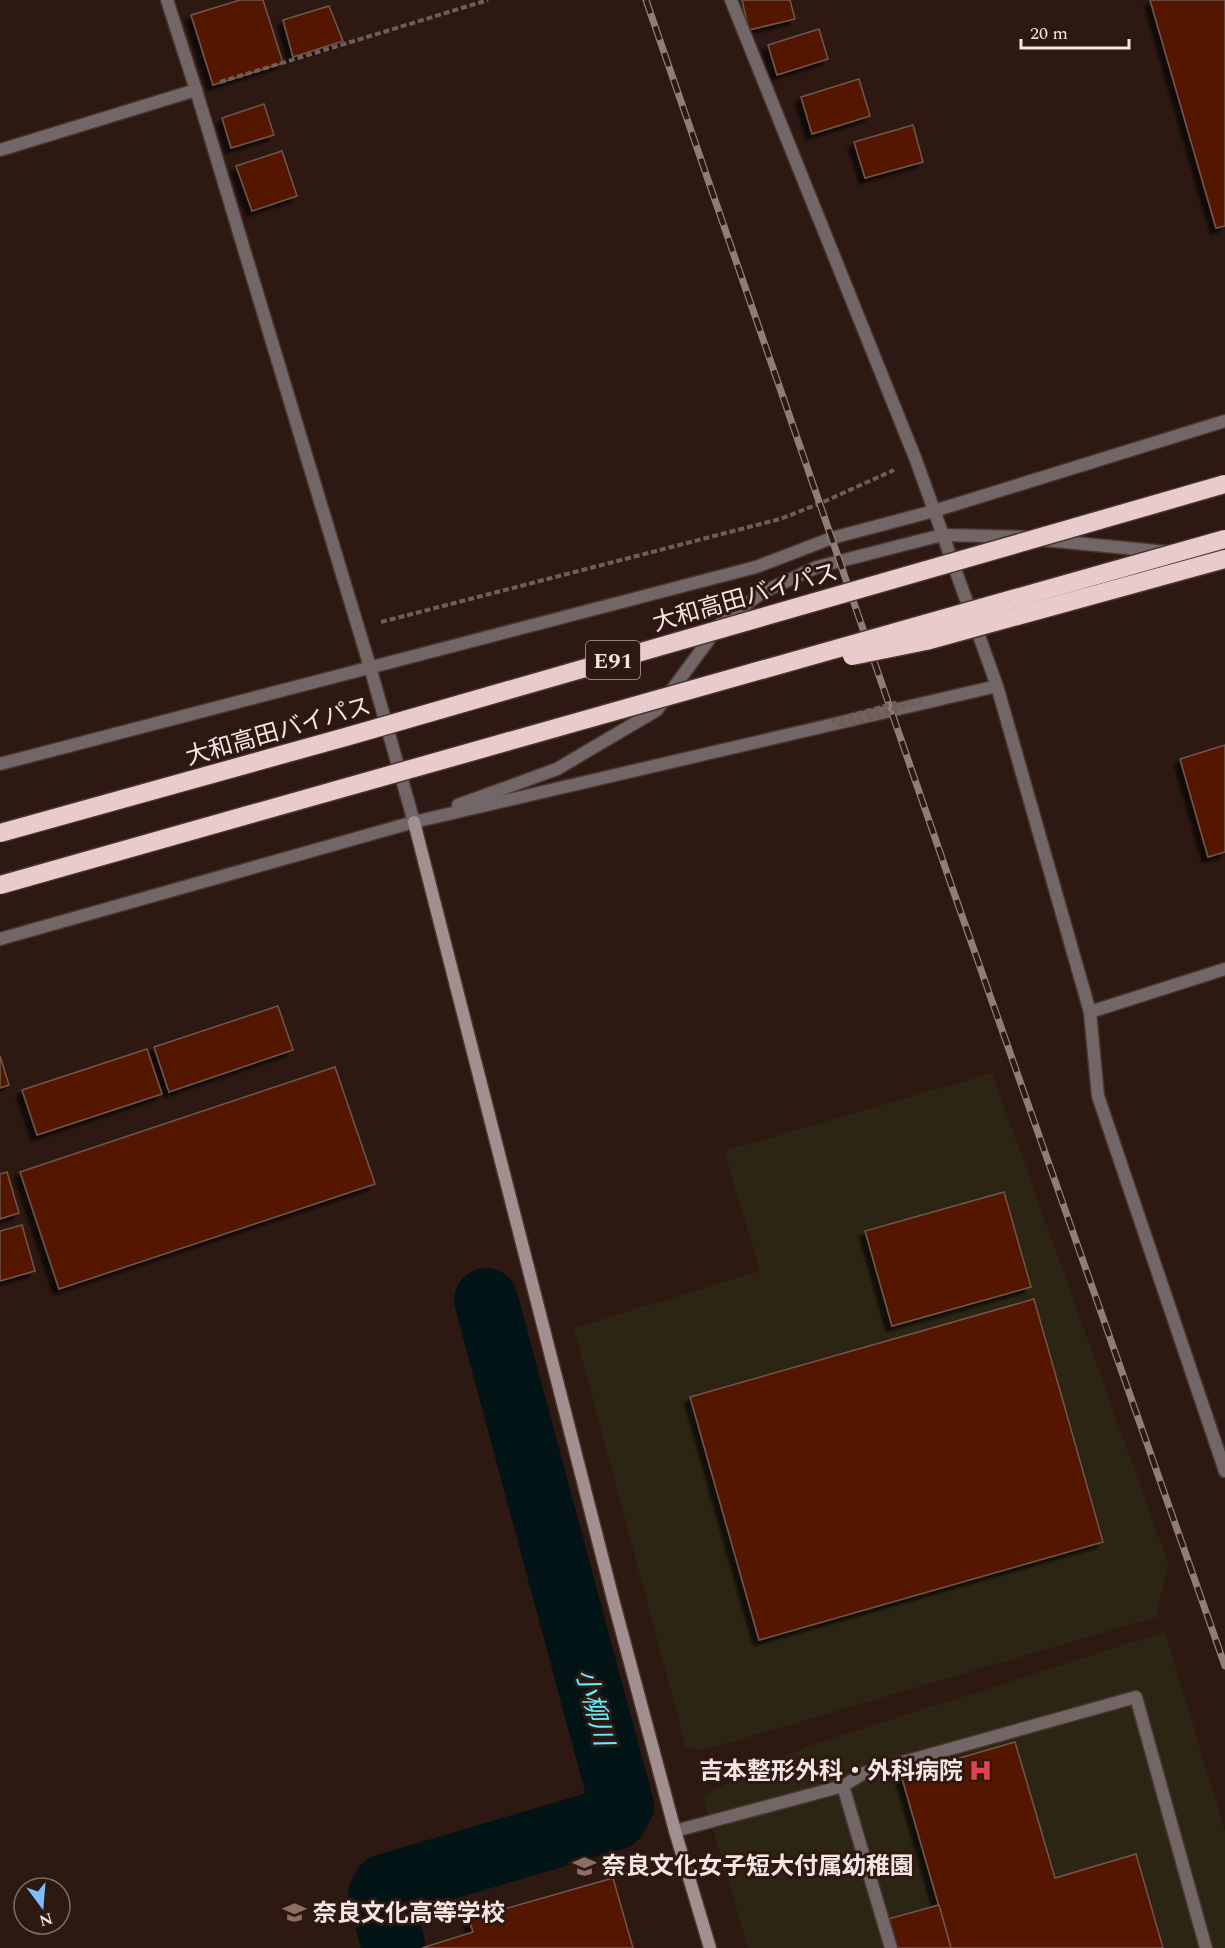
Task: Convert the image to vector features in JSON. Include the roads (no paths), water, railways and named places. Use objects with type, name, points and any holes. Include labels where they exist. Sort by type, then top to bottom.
[{"type":"highway","name":"大和高田バイパス","points":[[0,833],[349,736],[1225,484]]},
{"type":"highway","name":"E91","points":[[0,885],[1225,539]]},
{"type":"highway","points":[[716,683],[926,641],[1225,558]]},
{"type":"street","points":[[167,0],[370,667],[414,822],[614,1603],[675,1831],[710,1948]]},
{"type":"street","points":[[731,0],[916,460],[997,686],[1090,1012],[1098,1096],[1225,1471]]},
{"type":"street","points":[[0,150],[196,90]]},
{"type":"street","points":[[0,764],[756,567],[832,537],[934,511],[1225,421]]},
{"type":"street","points":[[414,822],[557,769],[657,710],[722,622],[763,592],[839,560],[942,536],[1016,537],[1225,558]]},
{"type":"street","points":[[0,939],[414,822],[997,686]]},
{"type":"street","points":[[1090,1012],[1225,969]]},
{"type":"street","points":[[675,1831],[843,1786],[864,1773],[1136,1697],[1206,1948]]},
{"type":"street","points":[[843,1786],[891,1948]]},
{"type":"waterway","name":"小柳川","points":[[394,1948],[380,1895],[385,1886],[615,1818],[622,1806],[486,1300]]},
{"type":"railway","points":[[646,0],[953,890],[1225,1666]]},
{"type":"place","name":"吉本整形外科・外科病院","points":[[981,1771]]},
{"type":"place","name":"奈良文化女子短大付属幼稚園","points":[[584,1866]]},
{"type":"place","name":"奈良文化高等学校","points":[[295,1913]]}]
